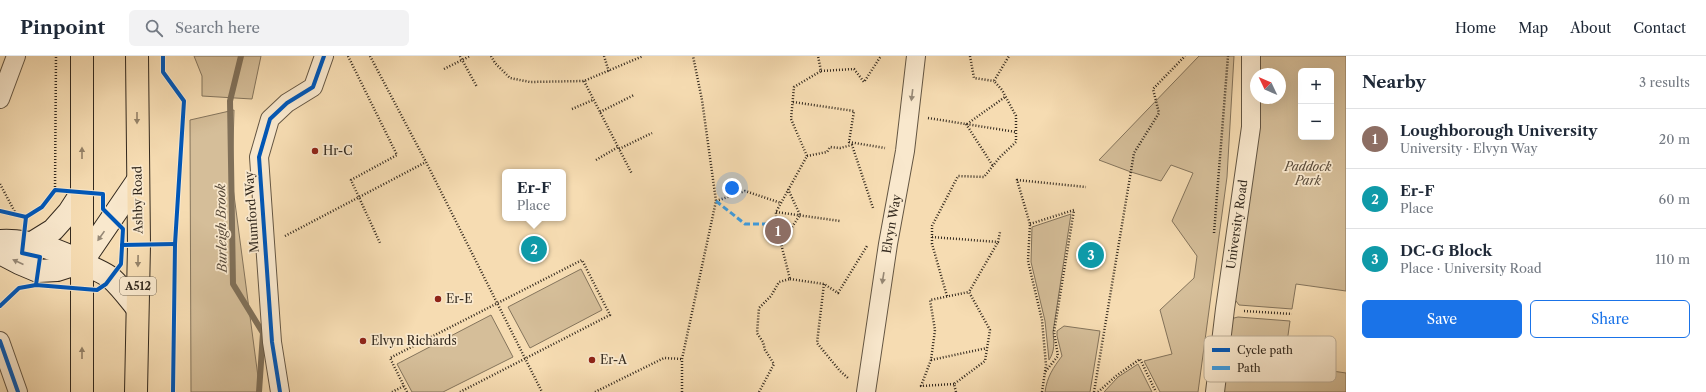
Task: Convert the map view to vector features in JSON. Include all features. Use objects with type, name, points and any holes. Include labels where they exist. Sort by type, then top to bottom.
[{"type":"main road","points":[[82,56],[82,392]]},
{"type":"main road","name":"Ashby Road","points":[[136,392],[139,245],[137,56]]},
{"type":"street","points":[[0,99],[16,56]]},
{"type":"street","name":"Mumford Way","points":[[280,392],[272,342],[258,157],[270,119],[288,102],[312,87],[324,56]]},
{"type":"street","name":"Elvyn Way","points":[[866,392],[888,244],[905,151],[916,56]]},
{"type":"street","name":"University Road","points":[[1222,336],[1251,127],[1252,56]]},
{"type":"street","points":[[0,253],[19,263],[38,270],[57,270],[82,262],[138,180]]},
{"type":"street","points":[[32,243],[53,230],[69,212],[82,192]]},
{"type":"street","points":[[0,241],[14,240],[32,243],[56,250],[82,262],[110,278],[137,308]]},
{"type":"street","points":[[0,341],[18,392]]},
{"type":"street","name":"University Road","points":[[1215,392],[1216,382]]},
{"type":"path","points":[[55,190],[56,56]]},
{"type":"path","points":[[348,56],[397,155],[351,180],[380,243]]},
{"type":"path","points":[[370,56],[426,162],[542,392]]},
{"type":"path","points":[[460,56],[476,87]]},
{"type":"path","points":[[444,69],[470,56]]},
{"type":"path","points":[[491,56],[495,64],[510,78],[530,82],[584,82],[643,56]]},
{"type":"path","points":[[604,56],[609,72]]},
{"type":"path","points":[[682,392],[682,359],[716,201],[702,100],[693,56]]},
{"type":"path","points":[[818,56],[821,71]]},
{"type":"path","points":[[807,156],[791,118],[794,87],[821,71],[854,69],[864,82],[881,56]]},
{"type":"path","points":[[947,296],[932,244],[932,226],[958,176],[984,177],[1000,157],[1016,142],[1016,116],[1006,97],[994,81],[974,78],[970,56]]},
{"type":"path","points":[[994,81],[1009,56]]},
{"type":"path","points":[[1094,392],[1134,153],[1159,114],[1153,89],[1185,56]]},
{"type":"path","points":[[1214,237],[1228,56]]},
{"type":"path","points":[[584,82],[632,174]]},
{"type":"path","points":[[600,112],[634,96]]},
{"type":"path","points":[[966,124],[1006,97]]},
{"type":"path","points":[[572,109],[593,100]]},
{"type":"path","points":[[793,102],[854,111],[849,142],[905,151]]},
{"type":"path","points":[[934,119],[1016,132]]},
{"type":"path","points":[[966,124],[993,166]]},
{"type":"path","points":[[596,160],[618,148],[652,133]]},
{"type":"path","points":[[790,279],[776,224],[776,212],[807,156],[827,152],[830,147],[840,148],[852,145],[873,207],[872,214]]},
{"type":"path","points":[[265,247],[426,162]]},
{"type":"path","points":[[1042,392],[1046,365],[1042,320],[1028,261],[1030,224],[1017,180],[1086,186]]},
{"type":"path","points":[[0,184],[16,215]]},
{"type":"path","points":[[788,190],[800,215]]},
{"type":"path","points":[[716,201],[745,191],[781,203]]},
{"type":"path","points":[[1030,224],[1074,210],[1054,332],[1058,356],[1045,373]]},
{"type":"path","points":[[0,211],[26,217]]},
{"type":"path","points":[[776,212],[840,221]]},
{"type":"path","points":[[782,243],[800,215]]},
{"type":"path","points":[[969,292],[990,330],[985,361],[954,384],[921,386],[931,360],[935,330],[930,300],[969,292],[998,242],[1000,232]]},
{"type":"path","points":[[175,252],[176,236]]},
{"type":"path","points":[[932,237],[998,242]]},
{"type":"path","points":[[759,392],[774,364],[757,333],[759,308],[771,296],[779,282],[790,279],[824,284],[838,293],[868,243]]},
{"type":"path","points":[[407,392],[390,358],[582,260],[610,315],[460,392]]},
{"type":"path","points":[[824,284],[817,343],[840,371],[851,381]]},
{"type":"path","points":[[0,306],[19,288],[24,287]]},
{"type":"path","points":[[1225,309],[1292,314]]},
{"type":"path","points":[[931,360],[987,348]]},
{"type":"path","points":[[595,392],[664,358],[682,359]]},
{"type":"path","points":[[1098,392],[1116,376],[1140,359],[1156,392]]},
{"type":"path","points":[[954,384],[956,392]]},
{"type":"path","points":[[392,392],[404,386]]},
{"type":"green space","points":[[194,56],[261,56],[252,99],[202,96],[202,76]]},
{"type":"green space","points":[[1199,56],[1234,56],[1227,177],[1206,336],[1204,336],[1204,348],[1198,392],[1160,392],[1144,361],[1172,354],[1160,310],[1194,278],[1197,256],[1172,221],[1193,173],[1171,165],[1161,181],[1099,160]]},
{"type":"green space","name":"Paddock Park","points":[[1260,56],[1346,56],[1346,291],[1296,284],[1292,309],[1239,305],[1233,297],[1256,104],[1286,104],[1286,68],[1259,68]]},
{"type":"green space","points":[[234,110],[232,180],[260,392],[191,392],[190,120]]},
{"type":"green space","points":[[1071,214],[1053,332],[1053,350],[1049,360],[1045,321],[1031,262],[1032,227]]},
{"type":"green space","points":[[581,269],[602,310],[530,348],[508,307]]},
{"type":"green space","points":[[491,315],[513,357],[443,392],[412,392],[397,364]]},
{"type":"green space","points":[[1238,317],[1290,321],[1288,336],[1229,336],[1231,322],[1234,318]]},
{"type":"green space","points":[[1064,326],[1100,331],[1090,392],[1045,392],[1051,373],[1062,356],[1057,331]]},
{"type":"green space","points":[[1138,364],[1152,392],[1104,392],[1118,377]]},
{"type":"green space","points":[[1336,372],[1346,373],[1346,392],[1223,392],[1224,382],[1336,382]]},
{"type":"waterway","name":"Burleigh Brook","points":[[241,56],[230,101],[233,284],[263,333],[259,392]]},
{"type":"marked path","points":[[716,201],[745,224],[776,224]]},
{"type":"cycle path","points":[[163,56],[163,72],[184,101],[175,244],[173,392]]},
{"type":"cycle path","points":[[280,392],[272,342],[259,157],[270,119],[287,103],[313,87],[324,56]]},
{"type":"cycle path","points":[[0,211],[26,217],[42,207],[55,190],[103,194],[103,209],[123,229],[121,264],[106,284],[97,290],[36,285],[19,288],[0,306]]},
{"type":"cycle path","points":[[26,217],[22,253],[40,257],[36,285]]},
{"type":"cycle path","points":[[122,245],[175,244]]},
{"type":"cycle path","points":[[0,341],[18,392]]},
{"type":"place","name":"Hr-C","points":[[315,151]]},
{"type":"place","name":"Loughborough University","points":[[778,231]]},
{"type":"place","name":"Er-F","points":[[534,249]]},
{"type":"place","name":"DC-G Block","points":[[1091,255]]},
{"type":"place","name":"Er-E","points":[[438,299]]},
{"type":"place","name":"Elvyn Richards","points":[[363,341]]},
{"type":"place","name":"Er-A","points":[[592,360]]}]
